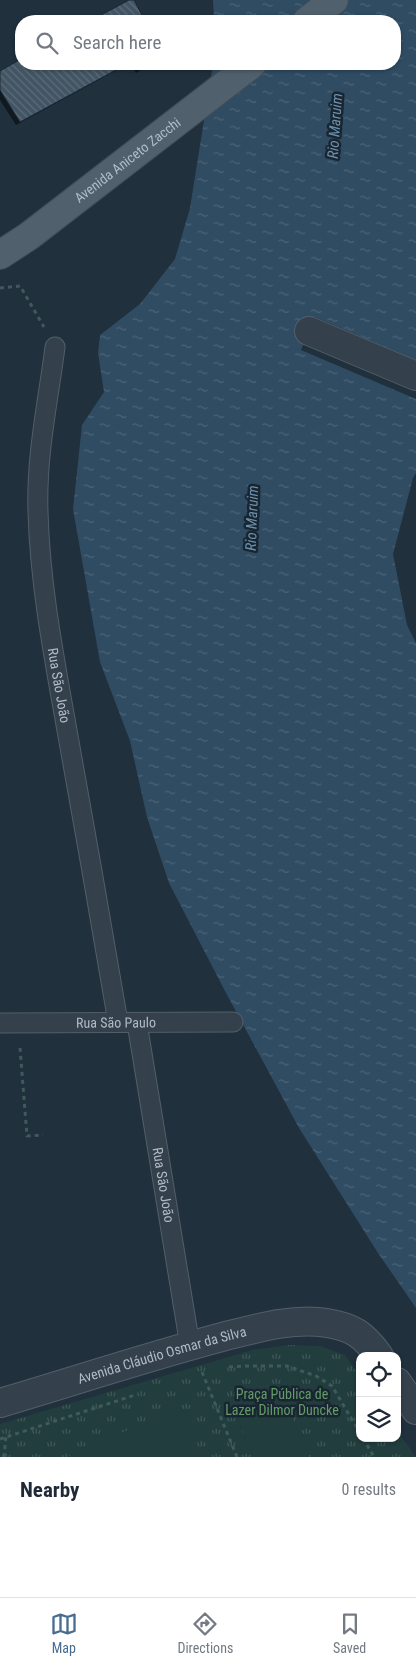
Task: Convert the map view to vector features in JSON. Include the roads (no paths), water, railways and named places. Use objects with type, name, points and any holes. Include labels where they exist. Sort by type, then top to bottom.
[{"type":"main road","name":"Avenida Aniceto Zacchi","points":[[0,255],[29,236],[244,70]]},
{"type":"street","points":[[309,331],[416,376]]},
{"type":"street","name":"Avenida Cláudio Osmar da Silva","points":[[0,1403],[190,1346],[243,1332],[308,1321],[326,1322],[359,1333],[376,1352]]},
{"type":"street","points":[[401,1388],[416,1410]]},
{"type":"lane","name":"Rua São João","points":[[55,347],[42,430],[39,470],[38,511],[41,556],[54,658],[118,1022]]},
{"type":"lane","name":"Rua São Paulo","points":[[9,1023],[233,1022]]},
{"type":"lane","name":"Rua São João","points":[[137,1023],[190,1346]]},
{"type":"water","name":"Rio Maruim","points":[[213,0],[416,0],[416,473],[413,478],[393,554],[407,625],[416,643],[416,1308],[378,1253],[299,1128],[169,883],[147,817],[130,741],[100,662],[73,509],[82,425],[104,392],[98,353],[100,335],[140,304],[175,259],[190,208],[212,70],[401,70],[401,15],[214,15]]},
{"type":"park label","name":"Praça Pública de Lazer Dilmor Duncke","points":[[282,1402]]}]
